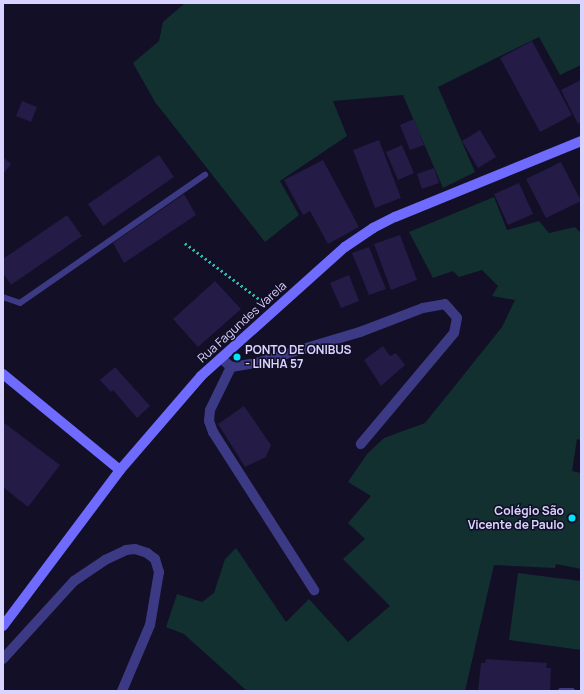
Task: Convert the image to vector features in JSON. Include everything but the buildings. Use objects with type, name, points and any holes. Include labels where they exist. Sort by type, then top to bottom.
[{"type":"main road","name":"Rua Fagundes Varela","points":[[3,626],[120,470],[221,358],[345,247],[373,228],[581,141]]},
{"type":"main road","points":[[3,374],[120,470]]},
{"type":"street","points":[[231,367],[274,359],[360,332],[423,308],[445,304],[457,318],[454,333],[361,444]]},
{"type":"street","points":[[221,358],[231,367]]},
{"type":"street","points":[[231,367],[210,410],[210,421],[214,432],[314,590]]},
{"type":"street","points":[[3,660],[74,581],[105,560],[126,550],[135,550],[147,553],[155,560],[159,572],[150,625],[122,691]]},
{"type":"lane","points":[[3,297],[20,302],[205,175]]},
{"type":"lane","points":[[561,691],[572,691]]},
{"type":"path","points":[[185,244],[249,290],[272,312]]},
{"type":"green space","points":[[185,3],[581,3],[581,65],[560,75],[539,37],[438,87],[475,172],[443,188],[403,95],[333,101],[347,136],[280,181],[299,215],[265,242],[155,102],[133,63],[159,41],[163,22]]},
{"type":"green space","points":[[494,197],[507,230],[539,221],[549,233],[575,227],[581,233],[581,440],[577,439],[572,471],[581,473],[581,569],[556,564],[555,568],[494,565],[465,691],[247,691],[184,634],[166,627],[177,594],[202,602],[214,593],[225,559],[236,548],[286,622],[309,599],[348,642],[390,606],[343,559],[365,539],[348,523],[371,496],[348,482],[367,454],[384,438],[425,423],[502,327],[515,300],[492,296],[498,286],[482,270],[459,277],[453,271],[433,278],[409,232]]},
{"type":"green space","points":[[518,573],[581,581],[581,650],[509,640]]},
{"type":"place","name":"PONTO DE ONIBUS - LINHA 57","points":[[237,357]]},
{"type":"place","name":"Colégio São Vicente de Paulo","points":[[572,518]]}]
